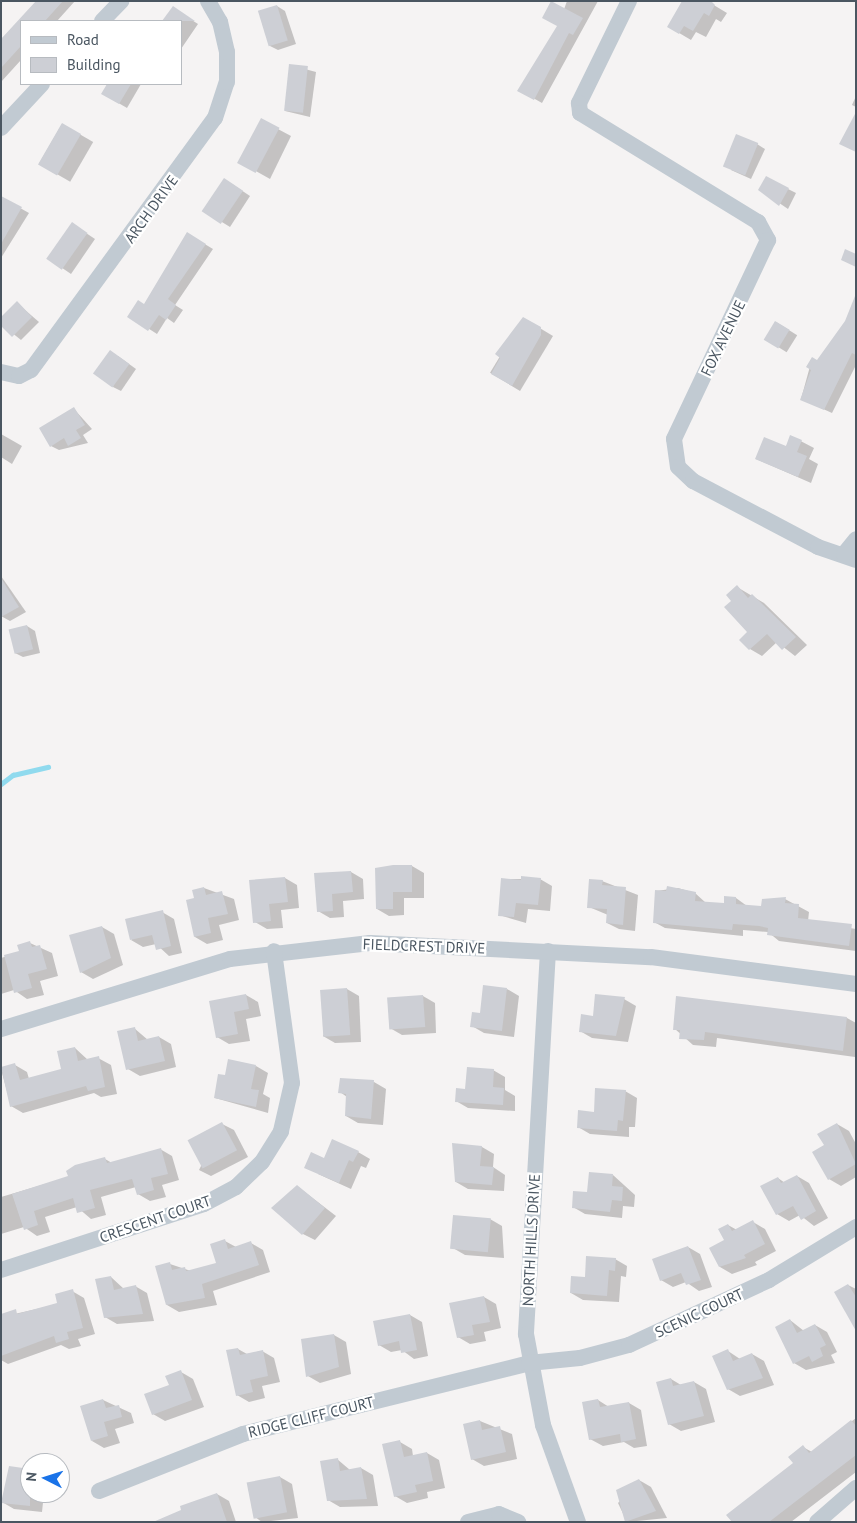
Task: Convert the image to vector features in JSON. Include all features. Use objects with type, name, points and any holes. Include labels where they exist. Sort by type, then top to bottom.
[{"type":"street","points":[[103,20],[121,1]]},
{"type":"street","name":"ARCH DRIVE","points":[[1,372],[19,376],[31,370],[215,118],[227,82],[228,59],[220,22],[208,1]]},
{"type":"street","name":"FOX AVENUE","points":[[629,1],[578,108],[587,121],[758,222],[767,233],[768,247],[674,439],[678,467],[693,481],[801,538],[834,554],[850,557]]},
{"type":"street","points":[[1,128],[41,85]]},
{"type":"street","points":[[850,557],[856,539]]},
{"type":"street","name":"FIELDCREST DRIVE","points":[[1,1029],[230,959],[274,952],[370,943],[651,957],[856,984]]},
{"type":"street","name":"NORTH HILLS DRIVE","points":[[548,951],[530,1244],[529,1362],[553,1460],[578,1522]]},
{"type":"street","name":"CRESCENT COURT","points":[[1,1270],[204,1204],[236,1187],[262,1162],[281,1131],[292,1084],[274,952]]},
{"type":"street","name":"SCENIC COURT","points":[[529,1362],[580,1358],[629,1345],[761,1284],[856,1227]]},
{"type":"street","name":"RIDGE CLIFF COURT","points":[[99,1492],[243,1434],[529,1362]]},
{"type":"street","points":[[817,1522],[856,1488]]},
{"type":"street","points":[[468,1522],[499,1514],[518,1522]]},
{"type":"building","points":[[36,1],[63,1],[46,20],[20,20],[20,47],[1,68],[1,39]]},
{"type":"building","points":[[551,1],[583,18],[573,35],[569,33],[534,100],[517,91],[557,26],[542,18]]},
{"type":"building","points":[[682,1],[711,1],[715,5],[709,16],[704,13],[693,31],[684,26],[679,34],[667,27]]},
{"type":"building","points":[[277,5],[288,40],[269,46],[258,11]]},
{"type":"building","points":[[173,6],[195,21],[182,20],[163,20]]},
{"type":"building","points":[[289,64],[308,66],[303,113],[284,111]]},
{"type":"building","points":[[106,85],[130,85],[119,104],[101,94]]},
{"type":"building","points":[[856,112],[856,152],[839,144]]},
{"type":"building","points":[[261,118],[280,128],[256,173],[237,163]]},
{"type":"building","points":[[62,123],[81,134],[57,176],[38,165]]},
{"type":"building","points":[[736,134],[758,143],[745,175],[723,166]]},
{"type":"building","points":[[766,176],[789,188],[779,206],[758,190]]},
{"type":"building","points":[[224,178],[243,191],[221,224],[202,211]]},
{"type":"building","points":[[1,196],[22,207],[1,244]]},
{"type":"building","points":[[72,222],[88,233],[62,270],[46,259]]},
{"type":"building","points":[[187,232],[206,244],[168,299],[176,305],[166,320],[159,315],[148,331],[127,317],[138,300],[144,304]]},
{"type":"building","points":[[845,249],[856,254],[856,267],[841,260]]},
{"type":"building","points":[[855,296],[856,355],[852,353],[824,410],[800,400],[811,370],[806,367],[812,357],[817,360],[845,321]]},
{"type":"building","points":[[17,301],[32,317],[12,337],[1,326],[1,317]]},
{"type":"building","points":[[523,317],[541,327],[541,335],[512,386],[491,374],[500,358],[495,354]]},
{"type":"building","points":[[775,321],[790,330],[778,349],[764,340]]},
{"type":"building","points":[[110,350],[129,364],[112,388],[93,373]]},
{"type":"building","points":[[74,407],[85,425],[76,430],[81,438],[68,446],[64,438],[50,447],[39,428]]},
{"type":"building","points":[[790,435],[802,440],[797,452],[807,456],[798,477],[755,459],[764,437],[786,446]]},
{"type":"building","points":[[1,578],[19,607],[1,617]]},
{"type":"building","points":[[737,585],[748,598],[752,594],[796,637],[782,650],[767,634],[749,650],[739,640],[747,632],[724,607],[731,601],[726,595]]},
{"type":"building","points":[[27,625],[33,649],[15,654],[9,630]]},
{"type":"building","points":[[393,865],[412,865],[412,892],[393,892],[393,909],[376,909],[375,868]]},
{"type":"building","points":[[351,871],[353,892],[332,894],[333,911],[317,912],[314,873]]},
{"type":"building","points":[[521,876],[541,878],[538,905],[516,903],[514,917],[498,916],[501,878],[521,880]]},
{"type":"building","points":[[285,877],[288,902],[269,904],[271,921],[253,923],[249,880]]},
{"type":"building","points":[[589,879],[603,880],[602,885],[626,887],[623,925],[606,923],[607,909],[587,908]]},
{"type":"building","points":[[667,886],[696,892],[695,901],[724,903],[724,896],[736,897],[736,904],[761,906],[762,899],[786,897],[785,903],[799,904],[798,918],[852,924],[849,946],[767,935],[768,928],[759,926],[733,924],[732,930],[653,923],[655,890],[666,891]]},
{"type":"building","points":[[204,887],[206,895],[222,891],[228,914],[208,918],[211,933],[194,937],[186,900],[194,898],[192,890]]},
{"type":"building","points":[[163,910],[171,946],[156,950],[152,935],[130,940],[125,919]]},
{"type":"building","points":[[102,926],[111,958],[80,973],[69,935]]},
{"type":"building","points":[[30,941],[32,947],[40,945],[47,969],[28,974],[32,988],[14,993],[4,955],[19,951],[17,945]]},
{"type":"building","points":[[483,985],[507,988],[502,1031],[470,1027],[472,1012],[480,1013]]},
{"type":"building","points":[[347,988],[350,1035],[323,1037],[320,990]]},
{"type":"building","points":[[246,994],[249,1009],[234,1012],[238,1034],[216,1038],[209,1001]]},
{"type":"building","points":[[595,994],[625,997],[616,1036],[579,1032],[581,1014],[593,1016]]},
{"type":"building","points":[[423,995],[425,1027],[389,1029],[387,998]]},
{"type":"building","points":[[676,996],[847,1017],[843,1051],[705,1032],[704,1040],[679,1039],[680,1030],[673,1030]]},
{"type":"building","points":[[135,1027],[138,1041],[159,1036],[165,1061],[126,1070],[117,1031]]},
{"type":"building","points":[[75,1047],[78,1061],[99,1056],[105,1087],[88,1091],[86,1086],[10,1107],[1,1067],[15,1063],[20,1080],[61,1069],[57,1051]]},
{"type":"building","points":[[228,1059],[256,1065],[251,1089],[259,1090],[256,1107],[214,1098],[218,1074],[225,1075]]},
{"type":"building","points":[[467,1067],[494,1069],[493,1087],[504,1088],[503,1105],[455,1102],[456,1088],[465,1089]]},
{"type":"building","points":[[340,1078],[374,1080],[371,1119],[345,1116],[346,1094],[338,1093]]},
{"type":"building","points":[[595,1088],[626,1090],[623,1121],[618,1120],[617,1131],[577,1128],[578,1110],[594,1112]]},
{"type":"building","points":[[222,1122],[237,1150],[203,1169],[188,1140]]},
{"type":"building","points":[[837,1123],[856,1164],[828,1180],[812,1152],[824,1145],[817,1134]]},
{"type":"building","points":[[332,1139],[359,1151],[353,1162],[349,1160],[339,1183],[304,1168],[311,1152],[324,1158]]},
{"type":"building","points":[[452,1143],[482,1146],[480,1166],[494,1167],[492,1185],[455,1182]]},
{"type":"building","points":[[161,1148],[168,1174],[151,1178],[154,1190],[137,1195],[132,1179],[90,1190],[95,1208],[77,1213],[73,1198],[34,1211],[38,1225],[24,1230],[12,1194],[68,1176],[66,1171],[75,1165],[105,1157],[107,1163]]},
{"type":"building","points":[[589,1172],[613,1174],[612,1186],[623,1187],[622,1201],[612,1200],[610,1212],[572,1208],[573,1191],[587,1192]]},
{"type":"building","points":[[797,1175],[816,1211],[801,1220],[793,1206],[776,1215],[760,1186],[778,1177],[781,1183]]},
{"type":"building","points":[[297,1185],[325,1208],[302,1235],[271,1208]]},
{"type":"building","points":[[453,1215],[491,1218],[488,1252],[450,1249]]},
{"type":"building","points":[[753,1220],[765,1244],[744,1255],[746,1258],[719,1267],[709,1248],[724,1240],[718,1229],[728,1224],[732,1231]]},
{"type":"building","points":[[225,1239],[228,1249],[251,1241],[259,1265],[202,1284],[205,1298],[166,1305],[155,1266],[170,1262],[172,1270],[185,1267],[186,1271],[216,1263],[210,1244]]},
{"type":"building","points":[[688,1246],[701,1280],[686,1285],[681,1273],[660,1281],[652,1259]]},
{"type":"building","points":[[586,1256],[616,1258],[615,1271],[609,1270],[607,1296],[570,1293],[571,1276],[585,1277]]},
{"type":"building","points":[[111,1276],[114,1290],[136,1285],[143,1314],[104,1318],[95,1279]]},
{"type":"building","points":[[848,1284],[856,1297],[856,1331],[834,1292]]},
{"type":"building","points":[[73,1289],[83,1328],[67,1332],[69,1339],[56,1343],[54,1336],[1,1356],[1,1314],[16,1309],[17,1314],[57,1303],[55,1294]]},
{"type":"building","points":[[484,1296],[490,1322],[472,1325],[474,1335],[457,1338],[449,1303]]},
{"type":"building","points":[[410,1314],[417,1350],[401,1353],[399,1341],[378,1346],[373,1321]]},
{"type":"building","points":[[790,1319],[797,1333],[815,1324],[826,1345],[820,1348],[823,1356],[812,1362],[809,1356],[793,1364],[775,1327]]},
{"type":"building","points":[[334,1334],[339,1367],[306,1377],[301,1339]]},
{"type":"building","points":[[238,1348],[240,1355],[263,1350],[268,1376],[250,1380],[253,1392],[236,1396],[226,1350]]},
{"type":"building","points":[[728,1349],[733,1361],[752,1353],[763,1378],[727,1390],[712,1356]]},
{"type":"building","points":[[181,1370],[192,1400],[152,1415],[144,1394],[169,1385],[165,1376]]},
{"type":"building","points":[[671,1378],[673,1386],[694,1381],[704,1416],[668,1425],[656,1382]]},
{"type":"building","points":[[103,1399],[106,1408],[119,1405],[122,1417],[104,1422],[108,1436],[91,1441],[80,1406]]},
{"type":"building","points":[[598,1399],[600,1407],[629,1402],[636,1439],[621,1442],[620,1434],[589,1440],[582,1402]]},
{"type":"building","points":[[480,1420],[482,1430],[500,1426],[506,1452],[471,1460],[463,1424]]},
{"type":"building","points":[[851,1420],[856,1426],[856,1455],[769,1522],[732,1522],[726,1515],[793,1463],[788,1457],[803,1445],[809,1453]]},
{"type":"building","points":[[400,1440],[404,1457],[427,1452],[433,1481],[415,1485],[417,1492],[394,1497],[382,1444]]},
{"type":"building","points":[[338,1458],[340,1471],[361,1467],[367,1499],[327,1501],[320,1461]]},
{"type":"building","points":[[9,1466],[20,1468],[20,1503],[30,1503],[30,1506],[1,1503]]},
{"type":"building","points":[[280,1476],[287,1512],[254,1519],[247,1482]]},
{"type":"building","points":[[639,1479],[656,1511],[625,1522],[616,1490]]},
{"type":"building","points":[[217,1493],[227,1522],[153,1522],[181,1510],[180,1506]]},
{"type":"waterway","points":[[1,784],[13,775],[48,767]]}]
